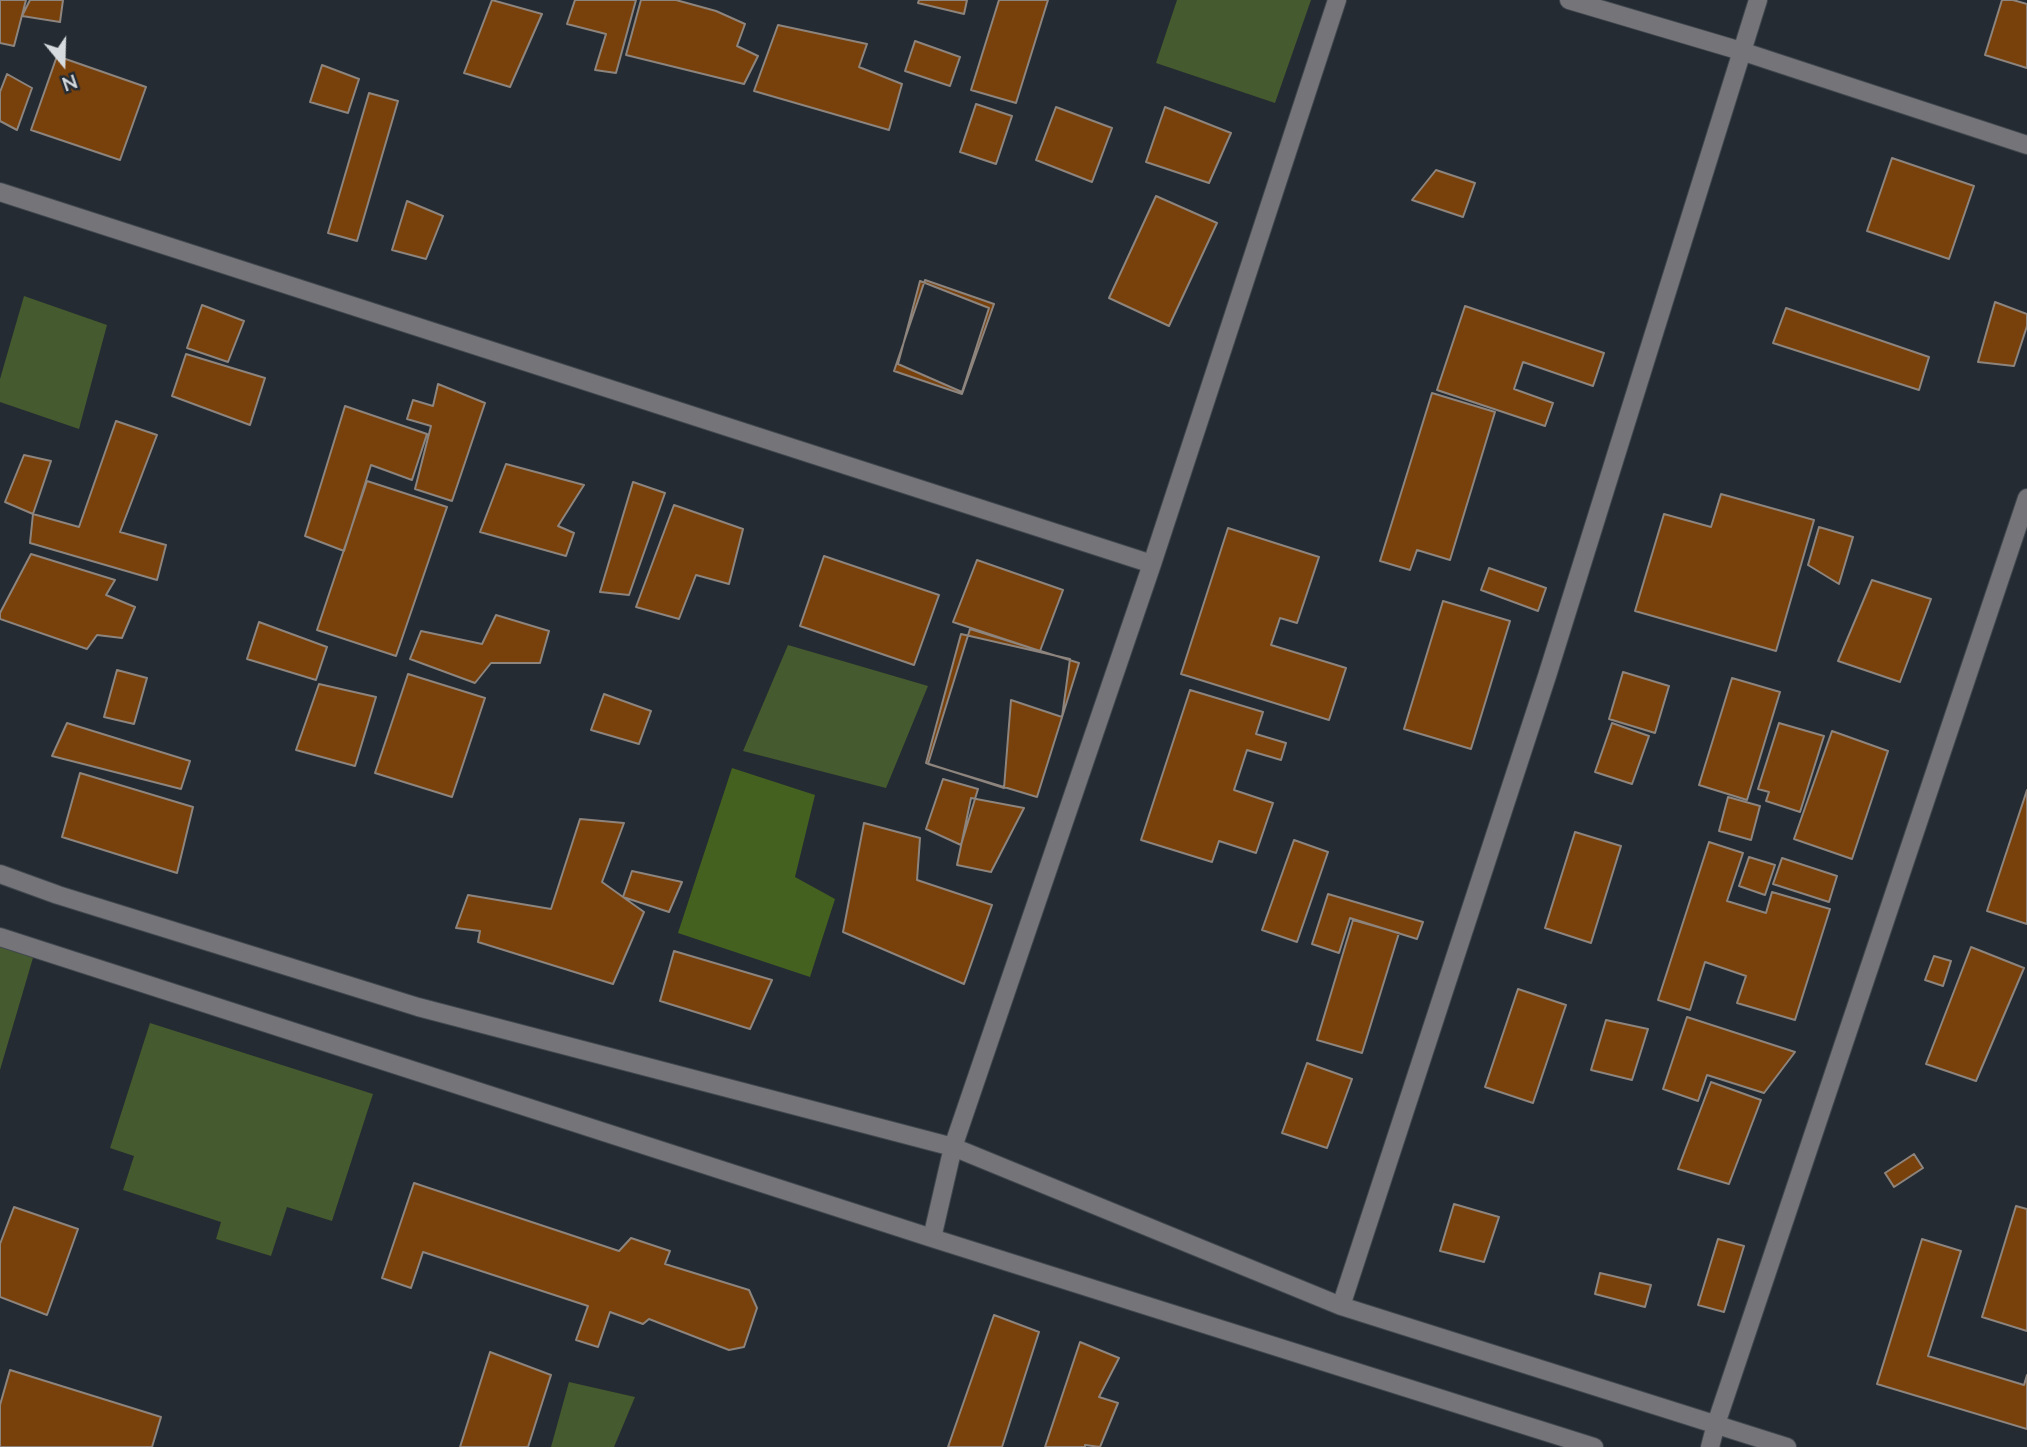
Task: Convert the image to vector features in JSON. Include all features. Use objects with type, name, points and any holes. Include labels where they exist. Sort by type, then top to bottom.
[{"type":"street","points":[[932,1238],[953,1147],[1152,564],[1337,0]]},
{"type":"street","points":[[1569,0],[1741,51],[2027,145]]},
{"type":"street","points":[[1340,1306],[1547,676],[1758,0]]},
{"type":"street","points":[[0,192],[1152,564]]},
{"type":"street","points":[[1710,1447],[2027,498]]},
{"type":"street","points":[[0,874],[58,895],[418,1007],[953,1147],[1340,1306],[1787,1447]]},
{"type":"street","points":[[0,937],[932,1238],[1594,1447]]},
{"type":"green space","points":[[1177,0],[1311,0],[1275,103],[1156,63]]},
{"type":"green space","points":[[24,296],[107,325],[79,429],[0,402],[0,379]]},
{"type":"green space","points":[[788,645],[928,686],[886,788],[743,751]]},
{"type":"green space","points":[[732,768],[815,795],[795,877],[835,899],[810,977],[678,933]]},
{"type":"green space","points":[[0,940],[35,951],[0,1070]]},
{"type":"green space","points":[[150,1023],[373,1094],[332,1221],[287,1207],[271,1256],[216,1239],[221,1222],[123,1190],[134,1156],[110,1148]]},
{"type":"green space","points":[[569,1382],[635,1397],[614,1447],[551,1447]]},
{"type":"building","points":[[0,0],[26,0],[14,46],[0,43]]},
{"type":"building","points":[[30,0],[63,0],[60,22],[22,16]]},
{"type":"building","points":[[492,0],[542,14],[510,87],[464,73]]},
{"type":"building","points":[[575,0],[636,0],[616,73],[595,70],[606,34],[567,24]]},
{"type":"building","points":[[641,0],[676,0],[716,11],[745,24],[737,46],[758,56],[744,84],[626,55]]},
{"type":"building","points":[[919,0],[967,0],[964,14],[918,3]]},
{"type":"building","points":[[999,0],[1048,0],[1016,103],[971,90]]},
{"type":"building","points":[[2002,0],[2027,4],[2027,68],[1985,55]]},
{"type":"building","points":[[778,25],[867,44],[859,67],[902,84],[889,130],[754,91]]},
{"type":"building","points":[[915,41],[960,57],[950,86],[905,71]]},
{"type":"building","points":[[57,56],[146,87],[120,160],[31,130]]},
{"type":"building","points":[[322,65],[359,79],[348,113],[310,102]]},
{"type":"building","points":[[7,74],[32,88],[17,130],[0,121],[0,92]]},
{"type":"building","points":[[369,93],[398,101],[357,241],[328,233]]},
{"type":"building","points":[[976,104],[1012,116],[996,164],[960,152]]},
{"type":"building","points":[[1056,107],[1112,128],[1092,182],[1036,160]]},
{"type":"building","points":[[1165,107],[1231,133],[1209,183],[1146,162]]},
{"type":"building","points":[[1892,158],[1974,186],[1949,259],[1867,231]]},
{"type":"building","points":[[1436,170],[1475,183],[1463,217],[1412,200]]},
{"type":"building","points":[[1156,196],[1217,223],[1169,326],[1109,298]]},
{"type":"building","points":[[407,201],[443,216],[426,259],[392,250]]},
{"type":"building","points":[[925,280],[994,304],[962,394],[894,371]]},
{"type":"building","points":[[920,281],[989,308],[962,392],[898,364]]},
{"type":"building","points":[[1995,302],[2027,314],[2027,326],[2014,366],[1978,362]]},
{"type":"building","points":[[202,305],[244,321],[228,362],[187,348]]},
{"type":"building","points":[[1465,306],[1604,353],[1593,386],[1523,362],[1514,389],[1553,403],[1545,426],[1437,390]]},
{"type":"building","points":[[1786,308],[1929,357],[1919,390],[1773,343]]},
{"type":"building","points":[[186,354],[265,378],[250,425],[172,396]]},
{"type":"building","points":[[438,384],[485,403],[452,501],[415,489],[431,426],[407,419],[413,400],[433,406]]},
{"type":"building","points":[[1432,393],[1495,412],[1450,560],[1417,550],[1410,570],[1380,561]]},
{"type":"building","points":[[345,406],[427,434],[412,480],[371,465],[344,551],[305,536]]},
{"type":"building","points":[[116,421],[157,435],[120,532],[166,545],[157,580],[30,543],[33,514],[79,527]]},
{"type":"building","points":[[24,455],[51,461],[33,514],[5,502]]},
{"type":"building","points":[[506,464],[584,485],[558,526],[574,533],[566,556],[480,532]]},
{"type":"building","points":[[367,481],[447,507],[396,656],[317,630]]},
{"type":"building","points":[[633,482],[665,493],[629,595],[600,592]]},
{"type":"building","points":[[1721,494],[1814,520],[1776,651],[1635,611],[1664,514],[1711,527]]},
{"type":"building","points":[[674,505],[743,529],[729,584],[696,575],[679,619],[636,607]]},
{"type":"building","points":[[1819,527],[1853,537],[1839,584],[1808,565]]},
{"type":"building","points":[[1228,528],[1319,557],[1297,623],[1280,618],[1271,645],[1346,668],[1329,720],[1181,674]]},
{"type":"building","points":[[31,554],[115,580],[106,595],[135,607],[122,638],[97,635],[87,649],[0,619],[0,613]]},
{"type":"building","points":[[824,556],[939,595],[914,665],[800,626]]},
{"type":"building","points":[[977,560],[1063,590],[1040,651],[953,622]]},
{"type":"building","points":[[1489,568],[1546,588],[1538,611],[1481,590]]},
{"type":"building","points":[[1872,580],[1931,599],[1900,682],[1838,661]]},
{"type":"building","points":[[1443,601],[1510,621],[1471,749],[1404,729]]},
{"type":"building","points":[[496,615],[549,631],[540,663],[491,663],[475,683],[410,659],[421,631],[482,644]]},
{"type":"building","points":[[259,622],[327,647],[316,680],[247,659]]},
{"type":"building","points":[[970,629],[1079,663],[1037,797],[928,764]]},
{"type":"building","points":[[961,634],[1070,659],[1062,717],[1011,700],[1004,788],[926,763]]},
{"type":"building","points":[[117,670],[147,678],[134,724],[104,717]]},
{"type":"building","points":[[1623,672],[1669,686],[1655,733],[1609,719]]},
{"type":"building","points":[[408,674],[485,698],[452,797],[375,773]]},
{"type":"building","points":[[1732,678],[1780,692],[1747,800],[1699,785]]},
{"type":"building","points":[[319,684],[376,697],[355,766],[296,750]]},
{"type":"building","points":[[1190,690],[1263,712],[1256,734],[1286,743],[1281,760],[1247,750],[1234,790],[1273,803],[1256,853],[1219,841],[1212,862],[1141,840]]},
{"type":"building","points":[[604,694],[651,711],[639,744],[591,730]]},
{"type":"building","points":[[67,723],[190,761],[181,789],[52,756]]},
{"type":"building","points":[[1612,723],[1649,736],[1632,784],[1595,772]]},
{"type":"building","points":[[1779,723],[1824,736],[1800,812],[1766,801],[1769,792],[1758,789]]},
{"type":"building","points":[[1832,731],[1888,751],[1852,859],[1794,839]]},
{"type":"building","points":[[80,773],[193,807],[177,873],[62,837]]},
{"type":"building","points":[[943,779],[978,789],[961,845],[926,829]]},
{"type":"building","points":[[2027,790],[2027,924],[1987,911]]},
{"type":"building","points":[[1728,797],[1760,806],[1751,840],[1719,831]]},
{"type":"building","points":[[971,798],[1024,808],[991,872],[957,865]]},
{"type":"building","points":[[580,819],[624,823],[602,882],[644,912],[613,984],[478,942],[480,931],[456,928],[468,895],[551,909]]},
{"type":"building","points":[[864,823],[920,838],[917,880],[992,905],[964,984],[843,932]]},
{"type":"building","points":[[1575,832],[1621,846],[1591,943],[1545,928]]},
{"type":"building","points":[[1294,840],[1328,852],[1297,942],[1262,930]]},
{"type":"building","points":[[1709,842],[1743,853],[1727,901],[1766,913],[1772,892],[1830,909],[1795,1020],[1737,1003],[1746,976],[1705,962],[1690,1010],[1658,1000]]},
{"type":"building","points":[[1749,857],[1775,865],[1765,895],[1739,886]]},
{"type":"building","points":[[1782,858],[1837,876],[1829,902],[1773,884]]},
{"type":"building","points":[[632,871],[682,882],[669,912],[623,897]]},
{"type":"building","points":[[1328,894],[1423,922],[1417,939],[1350,918],[1339,953],[1312,944]]},
{"type":"building","points":[[1353,920],[1399,933],[1362,1053],[1317,1040]]},
{"type":"building","points":[[1971,947],[2024,968],[1976,1081],[1926,1064]]},
{"type":"building","points":[[674,951],[772,980],[750,1029],[660,1001]]},
{"type":"building","points":[[1934,956],[1951,961],[1943,986],[1925,980]]},
{"type":"building","points":[[1518,989],[1566,1005],[1533,1103],[1485,1087]]},
{"type":"building","points":[[1687,1017],[1795,1052],[1764,1093],[1707,1075],[1698,1101],[1663,1089]]},
{"type":"building","points":[[1606,1020],[1648,1029],[1632,1080],[1591,1070]]},
{"type":"building","points":[[1307,1063],[1352,1079],[1327,1148],[1282,1133]]},
{"type":"building","points":[[1711,1082],[1761,1100],[1729,1184],[1678,1169]]},
{"type":"building","points":[[1914,1154],[1923,1168],[1894,1187],[1885,1173]]},
{"type":"building","points":[[414,1183],[619,1251],[631,1238],[670,1251],[665,1264],[749,1290],[757,1308],[744,1347],[729,1350],[649,1319],[643,1324],[610,1312],[598,1347],[576,1340],[588,1306],[423,1252],[411,1288],[382,1278]]},
{"type":"building","points":[[1454,1204],[1499,1217],[1484,1262],[1440,1251]]},
{"type":"building","points":[[2016,1206],[2027,1209],[2027,1331],[1982,1317]]},
{"type":"building","points":[[14,1207],[78,1229],[47,1315],[0,1297],[0,1244]]},
{"type":"building","points":[[1718,1239],[1744,1246],[1724,1312],[1698,1305]]},
{"type":"building","points":[[1922,1239],[1961,1251],[1928,1356],[2024,1385],[2027,1375],[2027,1429],[1877,1384]]},
{"type":"building","points":[[1600,1273],[1651,1285],[1645,1307],[1595,1294]]},
{"type":"building","points":[[994,1315],[1039,1332],[1002,1447],[948,1447]]},
{"type":"building","points":[[1080,1342],[1119,1358],[1099,1397],[1118,1403],[1100,1447],[1045,1447]]},
{"type":"building","points":[[490,1352],[551,1375],[528,1447],[460,1447]]},
{"type":"building","points":[[10,1370],[161,1417],[152,1447],[0,1447],[0,1405]]}]
